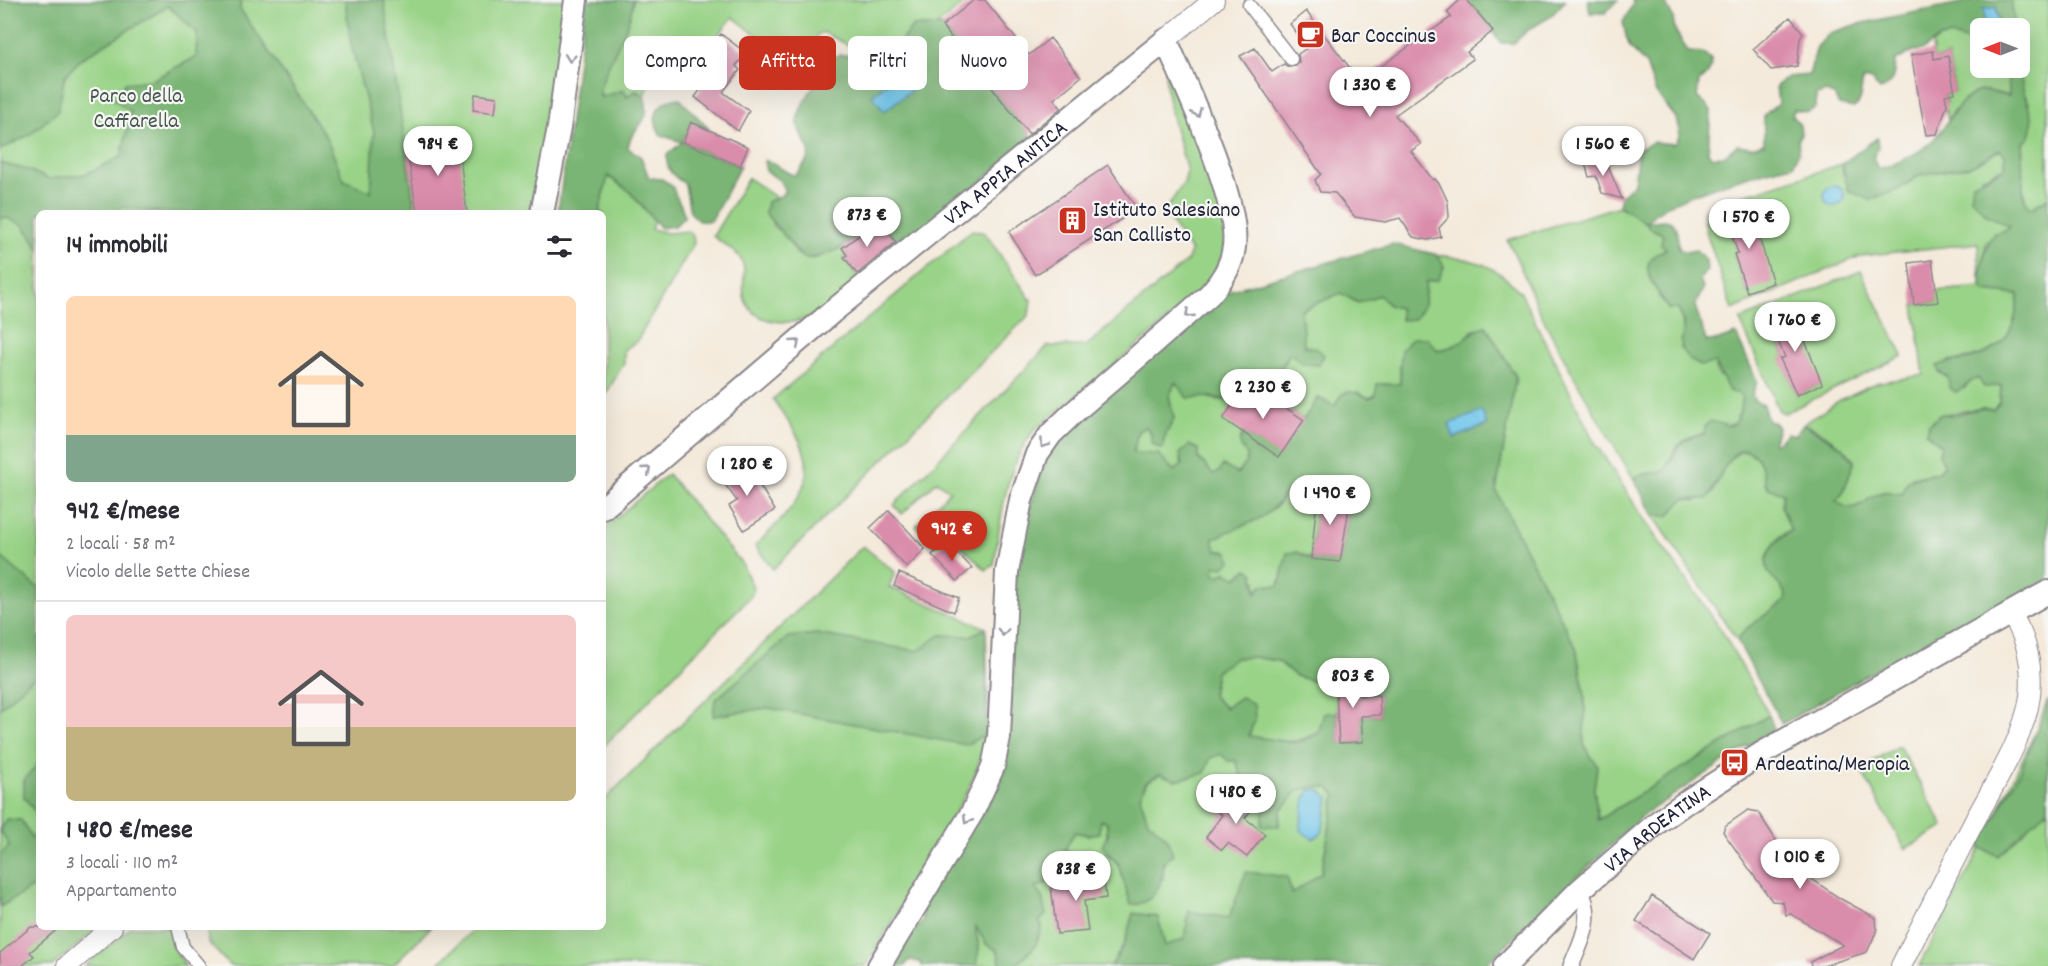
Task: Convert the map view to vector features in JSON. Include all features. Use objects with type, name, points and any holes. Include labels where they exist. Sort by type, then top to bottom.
[{"type":"main road","points":[[543,210],[562,109],[576,0]]},
{"type":"main road","points":[[879,966],[977,803],[993,767],[999,737],[1007,572],[1021,500],[1037,454],[1054,431],[1073,413],[1209,295],[1225,275],[1232,259],[1235,230],[1226,192],[1166,40]]},
{"type":"main road","name":"VIA APPIA ANTICA","points":[[606,505],[832,312],[1166,40]]},
{"type":"main road","name":"VIA ARDEATINA","points":[[1504,966],[1580,890],[1658,822],[1716,782],[2048,592]]},
{"type":"street","name":"VIA APPIA ANTICA","points":[[1166,40],[1214,0]]},
{"type":"street","points":[[1249,4],[1291,59]]},
{"type":"street","points":[[1901,966],[1994,785],[2024,718],[2030,697],[2028,655],[2022,632],[2010,613]]},
{"type":"street","points":[[1571,966],[1587,921],[1586,903],[1580,890]]},
{"type":"street","points":[[66,966],[108,930]]},
{"type":"street","points":[[179,930],[183,947],[199,966]]},
{"type":"green space","name":"Parco della Caffarella","points":[[0,0],[565,0],[563,36],[531,210],[36,210],[36,930],[95,930],[52,966],[0,966]]},
{"type":"green space","points":[[0,0],[241,0],[240,9],[325,135],[344,180],[371,192],[374,132],[351,44],[345,0],[384,0],[414,206],[412,210],[145,210],[123,207],[119,210],[36,210],[36,244],[23,225],[4,217],[0,220],[0,163],[28,170],[49,179],[86,174],[121,157],[131,112],[114,99],[125,83],[152,80],[196,57],[197,33],[168,6],[82,58],[65,76],[58,111],[29,135],[0,150]]},
{"type":"green space","points":[[586,0],[633,0],[623,35],[602,81],[599,93],[601,97],[624,90],[627,97],[635,91],[644,96],[646,113],[633,134],[628,148],[641,157],[649,178],[662,179],[673,187],[683,209],[684,217],[675,226],[661,228],[629,191],[608,176],[600,210],[558,210]]},
{"type":"green space","points":[[633,0],[969,0],[936,26],[913,26],[905,36],[848,36],[848,45],[836,39],[836,36],[823,32],[817,36],[757,36],[733,17],[718,36],[624,36],[624,90],[601,97],[600,88],[607,65]]},
{"type":"green space","points":[[1467,0],[1566,0],[1550,17],[1528,30],[1514,43],[1501,43]]},
{"type":"green space","points":[[1588,0],[1618,0],[1605,13],[1590,13]]},
{"type":"green space","points":[[1632,0],[1664,0],[1673,18],[1675,30],[1688,52],[1703,53],[1711,59],[1709,72],[1699,82],[1697,97],[1711,110],[1708,152],[1712,157],[1724,156],[1737,145],[1752,147],[1764,143],[1764,115],[1778,104],[1776,86],[1788,77],[1809,75],[1817,47],[1830,33],[1858,24],[1975,0],[2011,0],[2014,18],[1998,18],[1996,7],[1983,9],[1984,18],[1970,18],[1970,42],[1953,36],[1939,38],[1923,50],[1913,51],[1895,61],[1892,78],[1885,88],[1880,90],[1870,79],[1863,80],[1859,103],[1854,108],[1839,105],[1834,95],[1826,92],[1816,95],[1816,107],[1810,111],[1794,110],[1792,116],[1800,125],[1801,134],[1798,138],[1799,152],[1793,165],[1691,195],[1656,213],[1647,222],[1669,221],[1677,232],[1679,249],[1685,252],[1696,250],[1706,260],[1707,270],[1700,279],[1703,289],[1695,306],[1706,341],[1716,341],[1736,334],[1757,381],[1752,396],[1755,401],[1763,405],[1768,421],[1775,423],[1778,428],[1773,443],[1777,443],[1787,433],[1795,435],[1804,424],[1842,447],[1854,461],[1843,493],[1836,501],[1844,506],[1856,507],[1883,492],[1902,494],[1908,480],[1937,473],[1944,465],[1939,454],[1941,445],[1926,433],[1928,425],[1942,414],[1953,415],[1983,408],[1993,410],[2000,403],[2001,386],[1984,387],[1978,378],[1955,392],[1949,387],[1948,377],[1939,372],[1937,366],[1969,359],[1992,350],[2007,336],[2015,318],[2018,295],[1985,291],[1981,287],[1981,274],[1988,244],[1994,233],[2007,230],[2010,226],[1987,215],[1971,198],[1973,183],[2002,170],[2005,167],[2005,155],[2000,150],[1971,166],[1920,175],[1897,190],[1869,200],[1848,190],[1842,164],[1877,138],[1878,148],[1873,158],[1878,169],[1901,161],[1930,143],[1960,105],[1972,94],[1987,91],[2009,96],[2008,78],[2021,78],[2032,120],[2029,139],[2024,141],[2022,147],[2023,195],[2028,206],[2032,208],[2048,198],[2048,579],[1884,665],[1782,724],[1737,640],[1746,629],[1786,600],[1782,588],[1770,575],[1766,565],[1772,547],[1791,531],[1782,507],[1783,493],[1768,488],[1760,461],[1748,451],[1741,450],[1727,463],[1707,499],[1684,499],[1668,516],[1653,515],[1635,481],[1636,476],[1664,471],[1678,447],[1687,440],[1704,434],[1705,426],[1711,421],[1728,426],[1734,424],[1740,412],[1742,395],[1729,391],[1715,363],[1700,366],[1683,352],[1681,346],[1683,327],[1678,309],[1668,309],[1649,277],[1649,262],[1655,255],[1666,249],[1661,244],[1663,234],[1649,228],[1647,223],[1619,206],[1621,195],[1634,184],[1638,150],[1653,142],[1675,144],[1680,135],[1676,118],[1656,93],[1646,64],[1630,48],[1623,22],[1633,4]]},
{"type":"green space","points":[[2011,0],[2048,0],[2048,198],[2032,208],[2028,207],[2024,195],[2022,169],[2029,102],[2020,78],[2030,78],[2030,18],[2014,18]]},
{"type":"green space","points":[[913,26],[942,26],[950,36],[939,36],[939,90],[994,90],[1032,137],[902,251],[886,229],[879,234],[872,225],[849,243],[831,252],[813,258],[803,258],[765,213],[767,202],[781,196],[785,190],[779,180],[766,171],[764,161],[795,175],[804,165],[809,152],[799,129],[798,115],[811,90],[836,90],[836,56],[838,55],[848,54],[848,90],[927,90],[927,36],[905,36]]},
{"type":"green space","points":[[1953,36],[1970,42],[1970,78],[2010,78],[2009,96],[1994,92],[1953,111],[1948,120],[1944,103],[1947,102],[1945,95],[1955,92],[1948,56],[1934,59],[1932,44],[1939,38]]},
{"type":"green space","points":[[1168,61],[1223,213],[1225,248],[1213,278],[1177,313],[1034,430],[1024,445],[1010,477],[1005,494],[994,565],[986,570],[950,535],[935,546],[916,526],[950,491],[937,481],[902,514],[894,505],[1048,346],[1086,346],[1188,260],[1191,251],[1164,212],[1184,183],[1187,172],[1168,100],[1166,72]]},
{"type":"green space","points":[[624,90],[646,90],[644,96],[638,91],[627,97]]},
{"type":"green space","points":[[679,98],[710,130],[691,123],[683,142],[740,166],[711,221],[699,221],[690,212],[685,184],[671,173],[668,165],[667,155],[682,142],[661,135],[657,128],[657,110],[665,102]]},
{"type":"green space","points":[[2000,150],[2005,155],[2005,167],[1981,178],[1987,215],[2010,226],[1986,243],[1980,278],[1978,243],[1860,256],[1732,310],[1706,231],[1704,211],[1713,205],[1842,164],[1843,175],[1897,190],[1920,175],[1971,166]],"holes":[[[1750,207],[1763,244],[1760,245],[1747,292],[1734,255],[1738,253],[1725,216]]]},
{"type":"green space","points":[[607,176],[629,191],[654,220],[651,229],[668,233],[688,231],[693,236],[694,243],[637,341],[624,350],[624,363],[606,394],[606,210],[600,210]]},
{"type":"green space","points":[[748,178],[777,198],[767,202],[773,226],[784,234],[797,254],[813,259],[842,248],[847,255],[844,257],[861,281],[819,313],[808,318],[784,322],[765,319],[753,312],[744,296],[744,272],[741,260],[735,252],[713,236]]},
{"type":"green space","points":[[1619,206],[1647,223],[1649,228],[1663,234],[1666,249],[1658,295],[1668,309],[1678,309],[1683,329],[1681,349],[1715,363],[1718,374],[1742,395],[1740,412],[1734,424],[1691,437],[1676,447],[1664,471],[1636,476],[1635,481],[1555,341],[1507,240]]},
{"type":"green space","points":[[972,230],[985,233],[1031,300],[1029,315],[773,569],[755,546],[794,504],[801,492],[807,466],[798,438],[773,399]]},
{"type":"green space","points":[[1393,244],[1438,255],[1444,267],[1438,280],[1426,282],[1424,304],[1415,319],[1401,320],[1400,308],[1390,306],[1379,295],[1358,303],[1341,293],[1301,310],[1304,346],[1316,348],[1324,355],[1319,365],[1304,364],[1290,353],[1281,368],[1261,391],[1228,401],[1214,397],[1187,398],[1176,382],[1169,396],[1174,419],[1165,436],[1162,449],[1151,443],[1151,433],[1146,427],[1138,431],[1133,453],[1158,454],[1174,471],[1182,465],[1180,454],[1189,445],[1198,449],[1198,458],[1213,474],[1219,472],[1223,465],[1237,474],[1246,463],[1247,455],[1240,442],[1244,433],[1279,456],[1318,398],[1335,406],[1344,393],[1358,393],[1369,398],[1375,396],[1377,384],[1400,384],[1401,350],[1413,338],[1427,338],[1437,350],[1454,346],[1486,326],[1516,377],[1496,491],[1576,648],[1585,696],[1584,745],[1597,766],[1594,789],[1598,820],[1769,715],[1774,729],[1643,815],[1484,966],[1111,966],[1124,945],[1133,913],[1158,917],[1165,946],[1184,939],[1189,911],[1229,918],[1246,872],[1287,877],[1292,894],[1321,873],[1336,795],[1328,787],[1301,790],[1281,809],[1279,826],[1262,826],[1264,805],[1274,792],[1274,778],[1266,778],[1260,790],[1252,791],[1243,781],[1236,761],[1228,761],[1221,754],[1210,758],[1205,773],[1175,780],[1160,774],[1146,782],[1140,797],[1148,821],[1166,837],[1173,854],[1162,864],[1159,886],[1146,901],[1131,905],[1118,863],[1102,846],[1108,835],[1107,822],[1100,820],[1099,833],[1088,835],[1075,832],[1065,849],[1073,855],[1070,860],[1052,879],[1035,888],[1042,897],[1046,915],[1039,922],[1042,926],[1035,946],[1015,966],[1001,966],[998,951],[986,944],[975,925],[979,948],[976,966],[922,966],[920,962],[909,960],[905,966],[887,966],[905,932],[917,928],[923,920],[921,906],[986,798],[1017,544],[1053,439],[1221,293]],"holes":[[[1288,490],[1301,497],[1314,492],[1351,496],[1340,562],[1311,559],[1297,552],[1287,553],[1279,586],[1262,585],[1256,593],[1254,573],[1247,569],[1237,578],[1227,572],[1219,576],[1213,571],[1216,566],[1223,567],[1231,561],[1228,552],[1216,550],[1213,539],[1263,516],[1280,501]],[[1254,657],[1278,661],[1296,676],[1316,682],[1359,677],[1360,696],[1379,695],[1380,715],[1361,716],[1362,742],[1339,743],[1337,713],[1324,713],[1318,734],[1296,743],[1249,736],[1255,719],[1254,705],[1241,697],[1225,708],[1212,695],[1216,672],[1235,658]]]},
{"type":"green space","points":[[1438,255],[1474,261],[1493,269],[1521,293],[1594,441],[1653,533],[1722,631],[1769,715],[1598,820],[1594,788],[1597,766],[1584,745],[1585,696],[1576,648],[1496,491],[1516,377],[1486,326],[1472,331],[1463,343],[1437,350],[1400,365],[1400,384],[1369,398],[1358,392],[1336,407],[1318,398],[1304,420],[1261,391],[1281,368],[1290,353],[1304,346],[1301,310],[1341,293],[1358,303],[1379,295],[1390,306],[1424,304],[1426,282],[1444,267]]},
{"type":"green space","points":[[1861,271],[1903,356],[1785,413],[1779,411],[1740,320]],"holes":[[[1793,310],[1821,384],[1797,395],[1781,359],[1785,357],[1769,320]]]},
{"type":"green space","points":[[1981,287],[1985,291],[2018,295],[2016,319],[2012,332],[2007,339],[1992,350],[1965,359],[1948,361],[1939,372],[1964,389],[1970,381],[1978,378],[2001,386],[2000,403],[1993,410],[1983,408],[1939,415],[1936,421],[1929,425],[1926,433],[1941,445],[1944,466],[1937,473],[1912,477],[1902,494],[1883,492],[1850,508],[1835,502],[1843,493],[1854,461],[1832,439],[1804,424],[1840,400],[1875,383],[1924,375],[1914,305],[1937,302],[1936,291]]},
{"type":"green space","points":[[1176,382],[1213,399],[1238,397],[1247,455],[1246,463],[1237,474],[1230,470],[1214,475],[1198,457],[1174,471],[1158,454],[1133,453],[1138,431],[1146,427],[1151,433],[1151,443],[1162,449],[1165,436],[1174,419],[1169,396]]},
{"type":"green space","points":[[1747,451],[1761,464],[1765,484],[1783,493],[1782,507],[1792,528],[1779,537],[1768,570],[1784,591],[1786,600],[1746,629],[1737,640],[1653,515],[1668,516],[1684,498],[1695,501],[1713,493],[1721,472],[1729,460]]},
{"type":"green space","points":[[668,474],[742,564],[753,587],[752,595],[606,744],[606,526]]},
{"type":"green space","points":[[1288,490],[1301,497],[1314,492],[1312,509],[1316,509],[1311,559],[1297,552],[1287,553],[1279,586],[1262,585],[1256,593],[1256,580],[1242,573],[1237,578],[1219,576],[1212,571],[1216,566],[1213,539],[1277,506]]},
{"type":"green space","points":[[863,546],[895,572],[889,587],[986,628],[988,703],[984,750],[967,792],[866,966],[436,966],[473,930],[606,930],[606,798]]},
{"type":"green space","points":[[0,556],[36,586],[36,676],[0,708]]},
{"type":"green space","points":[[986,628],[986,734],[966,745],[768,708],[713,716],[715,700],[788,637],[817,634],[918,651],[940,635],[970,636]]},
{"type":"green space","points":[[1254,657],[1278,661],[1296,676],[1335,678],[1337,713],[1315,733],[1297,741],[1248,736],[1255,719],[1225,708],[1212,695],[1216,672],[1235,658]]},
{"type":"green space","points":[[2048,700],[2048,809],[1998,856],[1979,847],[2021,770]]},
{"type":"green space","points":[[2048,705],[2048,966],[1919,966],[1978,853]]},
{"type":"green space","points":[[1899,746],[1944,827],[1905,849],[1860,768]]},
{"type":"green space","points":[[1221,754],[1236,761],[1243,781],[1274,778],[1274,792],[1264,805],[1281,809],[1297,791],[1310,788],[1328,787],[1336,795],[1321,873],[1292,895],[1165,947],[1158,917],[1133,913],[1124,945],[1111,966],[1005,966],[1015,965],[1035,945],[1042,926],[1038,923],[1042,905],[1035,888],[1068,865],[1064,849],[1075,832],[1088,835],[1100,820],[1107,822],[1106,853],[1117,863],[1123,878],[1163,879],[1166,837],[1148,821],[1140,797],[1147,782],[1160,774],[1175,780],[1204,773],[1210,758]]},
{"type":"green space","points":[[36,766],[36,813],[24,797],[24,780]]},
{"type":"green space","points":[[6,819],[21,820],[32,838],[36,836],[36,886],[0,907],[0,855],[9,846],[0,830]]},
{"type":"green space","points":[[974,923],[986,944],[998,951],[1001,966],[975,965],[979,948]]},
{"type":"green space","points":[[127,930],[171,930],[174,949],[186,966],[85,966]]},
{"type":"green space","points":[[207,930],[428,930],[392,966],[230,966],[208,942]]},
{"type":"water","points":[[1996,7],[1998,18],[1984,18],[1983,9]]},
{"type":"water","points":[[878,90],[912,90],[884,111],[872,95]]},
{"type":"water","points":[[1834,186],[1841,189],[1844,196],[1841,203],[1834,206],[1827,203],[1824,196],[1827,189]]},
{"type":"water","points":[[1482,411],[1487,425],[1454,438],[1449,424]]},
{"type":"water","points":[[1310,790],[1320,790],[1329,798],[1322,833],[1313,839],[1300,830],[1305,799]]},
{"type":"building","points":[[974,0],[985,0],[1014,36],[950,36],[942,26]]},
{"type":"building","points":[[1460,0],[1467,0],[1493,31],[1467,52],[1473,59],[1395,115],[1421,144],[1411,151],[1433,180],[1435,179],[1440,185],[1448,202],[1449,217],[1439,228],[1441,237],[1428,240],[1413,237],[1400,218],[1385,222],[1355,217],[1335,193],[1320,192],[1315,180],[1321,174],[1240,56],[1255,48],[1272,72],[1284,64],[1288,67],[1296,66],[1299,62],[1298,54],[1308,47],[1290,24],[1306,11],[1360,81],[1451,17],[1447,12]]},
{"type":"building","points":[[1790,17],[1803,33],[1800,39],[1797,66],[1771,70],[1753,49]]},
{"type":"building","points":[[1050,38],[1081,77],[1054,99],[1061,108],[1029,134],[994,90],[1028,90],[1028,54]]},
{"type":"building","points":[[727,39],[739,48],[739,62],[736,66],[739,71],[727,87]]},
{"type":"building","points":[[1933,51],[1934,59],[1948,56],[1955,93],[1945,95],[1947,105],[1937,134],[1926,135],[1911,55]]},
{"type":"building","points":[[700,90],[725,90],[723,92],[749,111],[738,131],[695,97]]},
{"type":"building","points":[[475,94],[497,97],[495,113],[473,110]]},
{"type":"building","points":[[691,122],[748,147],[740,166],[683,142]]},
{"type":"building","points":[[457,134],[467,210],[417,210],[407,149]]},
{"type":"building","points":[[1604,157],[1622,199],[1602,193],[1596,176],[1589,177],[1585,163]]},
{"type":"building","name":"Istituto Salesiano San Callisto","points":[[1108,165],[1137,209],[1035,275],[1009,232]]},
{"type":"building","points":[[1750,207],[1773,283],[1747,292],[1734,254],[1738,253],[1725,215]]},
{"type":"building","points":[[873,225],[879,234],[886,229],[896,242],[857,274],[844,257],[847,255],[842,248]]},
{"type":"building","points":[[1932,260],[1938,302],[1914,305],[1909,263]]},
{"type":"building","points":[[1793,310],[1822,384],[1797,395],[1780,359],[1785,357],[1769,320]]},
{"type":"building","points":[[1247,382],[1304,420],[1279,457],[1223,419]]},
{"type":"building","points":[[745,462],[775,510],[744,530],[729,506],[737,501],[721,479]]},
{"type":"building","points":[[1314,492],[1351,496],[1340,562],[1311,559],[1316,509],[1312,509]]},
{"type":"building","points":[[889,510],[925,549],[907,568],[870,528]]},
{"type":"building","points":[[946,542],[972,568],[957,581],[932,555]]},
{"type":"building","points":[[899,573],[959,598],[954,612],[894,586]]},
{"type":"building","points":[[1359,677],[1360,696],[1379,695],[1380,715],[1361,716],[1363,742],[1339,743],[1335,678]]},
{"type":"building","points":[[1236,787],[1257,803],[1245,818],[1265,834],[1247,857],[1228,843],[1222,850],[1206,837],[1222,815],[1217,811]]},
{"type":"building","points":[[1748,810],[1758,812],[1781,848],[1806,875],[1841,899],[1876,918],[1877,930],[1867,952],[1823,966],[1811,966],[1810,962],[1843,945],[1791,914],[1786,915],[1783,902],[1772,901],[1723,832],[1725,826]]},
{"type":"building","points":[[1103,873],[1106,898],[1084,901],[1088,931],[1057,934],[1051,887],[1066,885],[1066,878]]},
{"type":"building","points":[[1652,896],[1710,933],[1694,959],[1636,921]]},
{"type":"building","points":[[31,927],[36,927],[36,930],[56,930],[30,952],[34,956],[22,966],[0,966],[0,953]]},
{"type":"place","name":"Bar Coccinus","points":[[1310,34]]},
{"type":"place","name":"Istituto Salesiano San Callisto","points":[[1072,221]]},
{"type":"place","name":"Ardeatina/Meropia","points":[[1734,762]]}]
